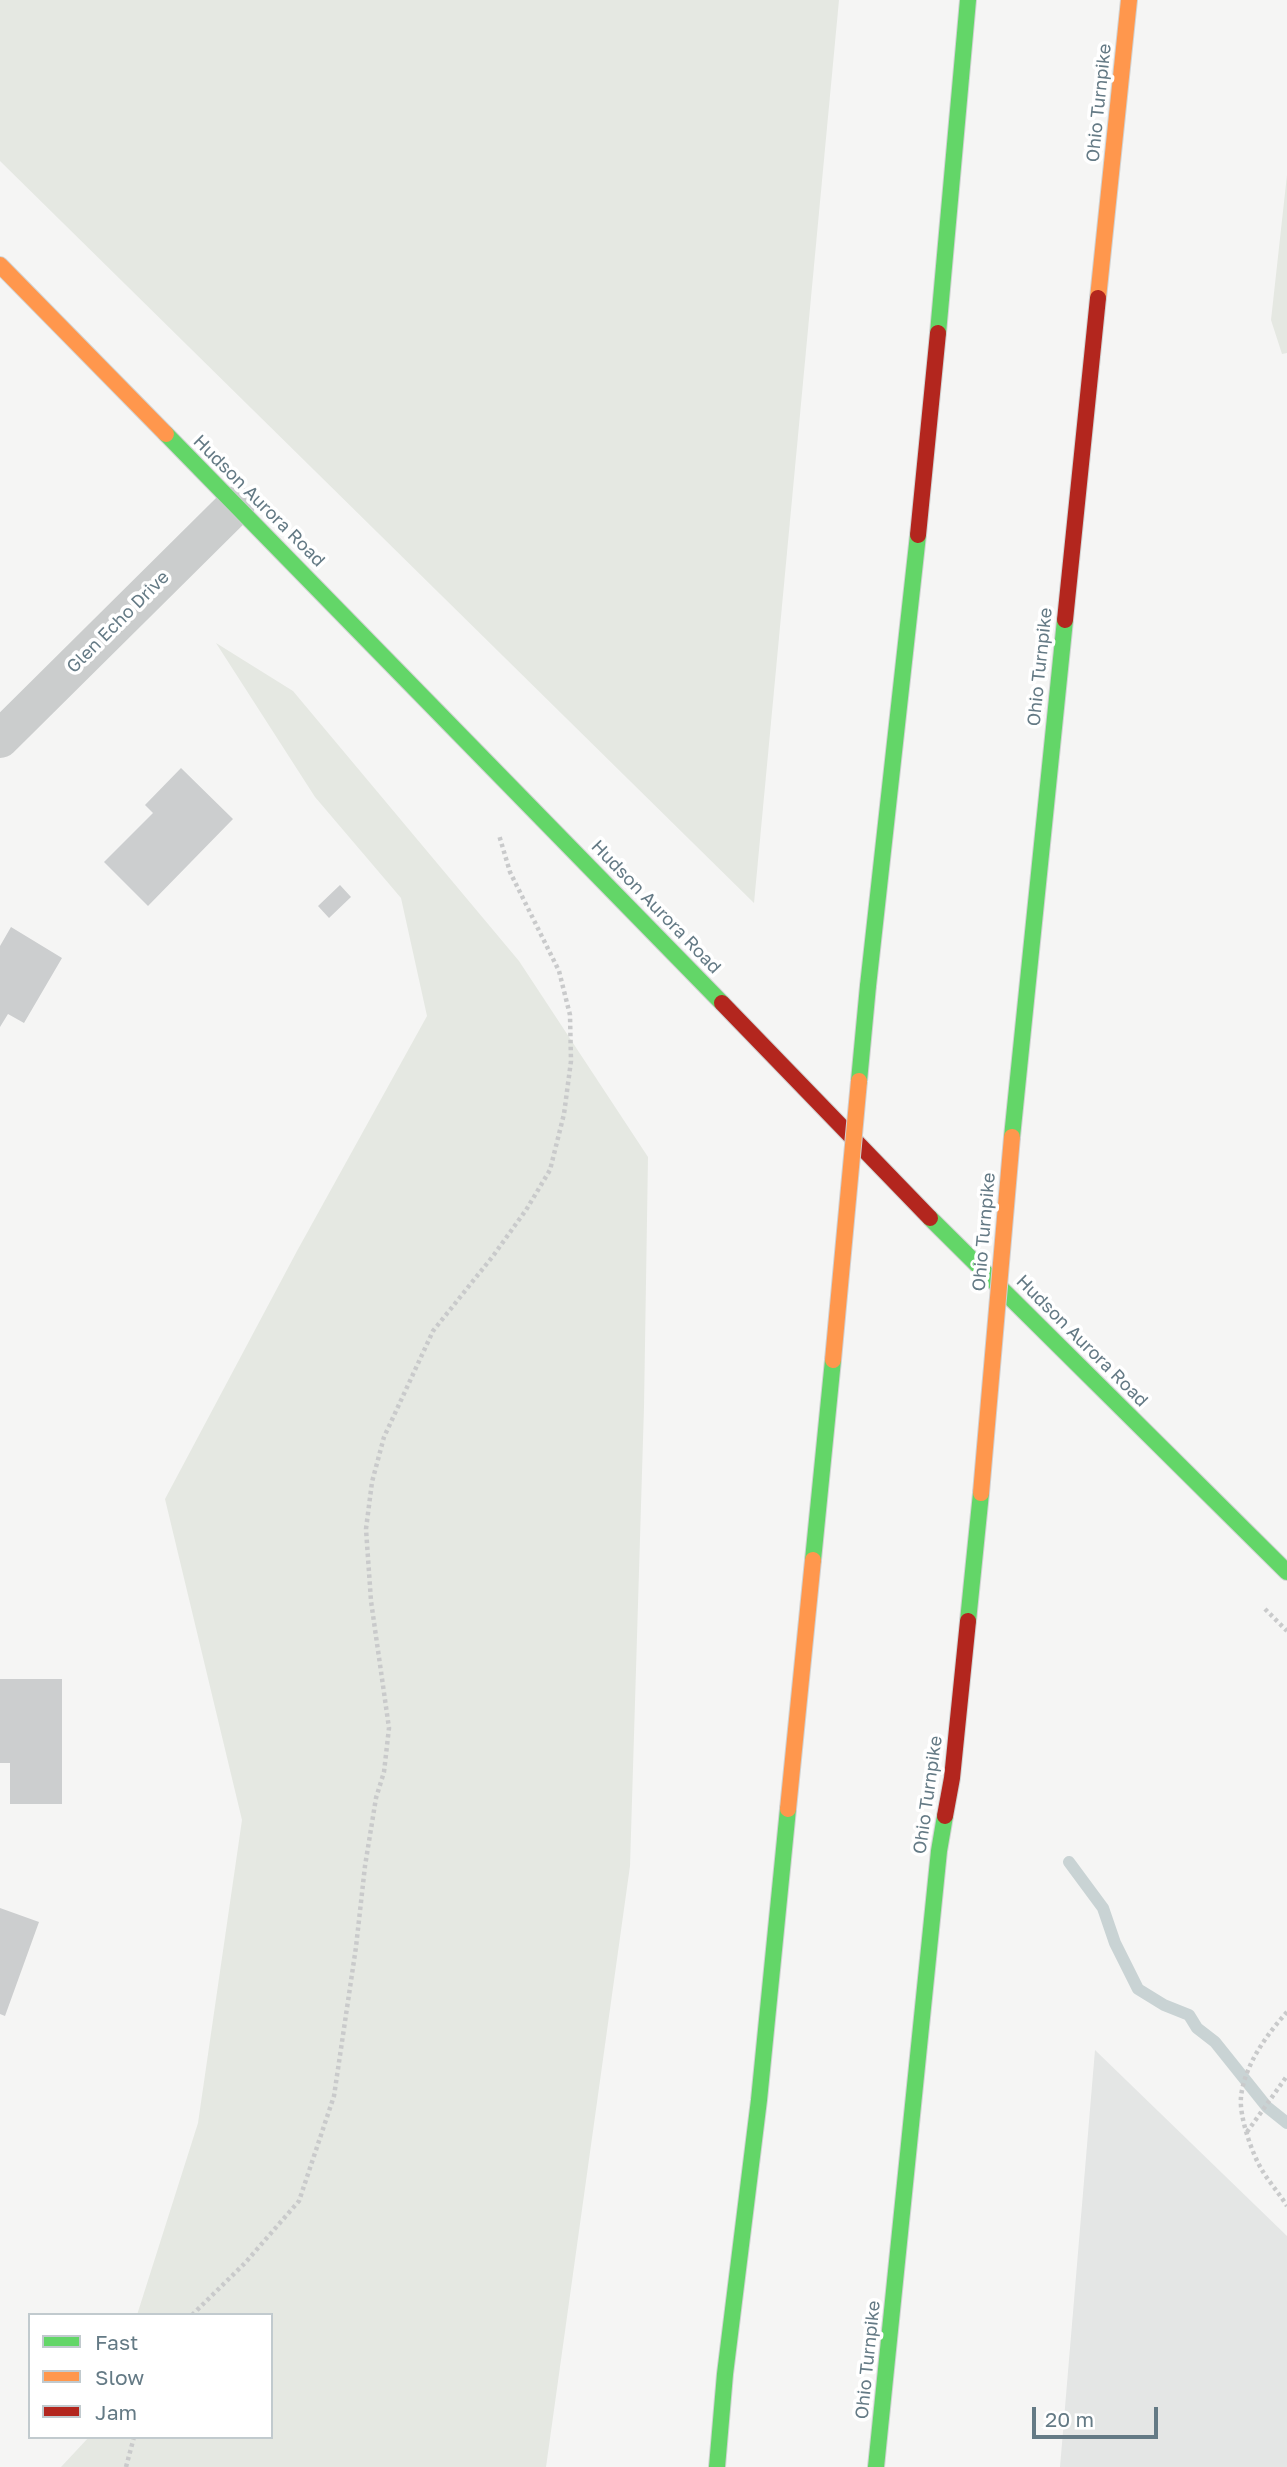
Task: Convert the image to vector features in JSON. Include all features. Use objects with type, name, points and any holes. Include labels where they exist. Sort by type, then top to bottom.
[{"type":"main road","points":[[717,2467],[725,2374],[759,2100],[868,986],[926,467],[968,0]]},
{"type":"main road","name":"Ohio Turnpike","points":[[876,2467],[939,1851],[952,1778],[981,1493],[1012,1137],[1129,0]]},
{"type":"main road","name":"Hudson Aurora Road","points":[[0,265],[522,796],[915,1203],[1287,1572]]},
{"type":"street","name":"Glen Echo Drive","points":[[0,739],[236,505]]},
{"type":"path","points":[[194,2313],[245,2263],[299,2201],[334,2096],[365,1866],[376,1798],[384,1772],[389,1728],[371,1601],[366,1529],[372,1482],[384,1437],[433,1331],[493,1256],[550,1170],[564,1114],[570,1061],[570,1015],[559,971],[510,872],[499,833]]},
{"type":"path","points":[[1287,2011],[1250,2067],[1241,2098],[1246,2132],[1261,2169],[1287,2206]]},
{"type":"path","points":[[1246,2132],[1287,2076]]},
{"type":"path","points":[[126,2467],[133,2439]]},
{"type":"shaded area","points":[[0,0],[839,0],[754,903],[0,161]]},
{"type":"shaded area","points":[[1287,175],[1287,353],[1282,354],[1271,320]]},
{"type":"shaded area","points":[[216,643],[293,691],[519,961],[648,1157],[644,1407],[630,1866],[546,2467],[61,2467],[87,2439],[273,2439],[273,2313],[138,2313],[198,2123],[242,1820],[165,1499],[297,1251],[427,1016],[401,898],[315,797]]},
{"type":"shaded area","points":[[1095,2050],[1287,2236],[1287,2467],[1060,2467]]},
{"type":"building","points":[[181,768],[233,819],[148,906],[104,862],[153,813],[145,805]]},
{"type":"building","points":[[340,885],[351,897],[329,918],[318,906]]},
{"type":"building","points":[[11,927],[62,958],[24,1023],[8,1014],[0,1027],[0,946]]},
{"type":"building","points":[[0,1679],[62,1679],[62,1804],[10,1804],[10,1763],[0,1763]]},
{"type":"building","points":[[0,1908],[39,1922],[5,2016],[0,2014]]},
{"type":"waterway","points":[[1069,1862],[1103,1908],[1115,1943],[1138,1989],[1164,2005],[1189,2015],[1197,2028],[1215,2042],[1267,2107],[1287,2123]]},
{"type":"traffic: fast","points":[[938,333],[968,0]]},
{"type":"traffic: fast","points":[[166,434],[722,1003]]},
{"type":"traffic: fast","points":[[868,986],[918,535]]},
{"type":"traffic: fast","points":[[1012,1137],[1065,620]]},
{"type":"traffic: fast","points":[[859,1081],[868,986]]},
{"type":"traffic: fast","points":[[930,1218],[1287,1572]]},
{"type":"traffic: fast","points":[[813,1560],[833,1360]]},
{"type":"traffic: fast","points":[[968,1621],[981,1493]]},
{"type":"traffic: fast","points":[[717,2467],[725,2374],[759,2100],[788,1809]]},
{"type":"traffic: fast","points":[[876,2467],[939,1851],[945,1816]]},
{"type":"traffic: slow","points":[[1098,298],[1129,0]]},
{"type":"traffic: slow","points":[[0,265],[166,434]]},
{"type":"traffic: slow","points":[[833,1360],[859,1081]]},
{"type":"traffic: slow","points":[[981,1493],[1012,1137]]},
{"type":"traffic: slow","points":[[788,1809],[813,1560]]},
{"type":"traffic: jam","points":[[1065,620],[1098,298]]},
{"type":"traffic: jam","points":[[918,535],[938,333]]},
{"type":"traffic: jam","points":[[722,1003],[930,1218]]},
{"type":"traffic: jam","points":[[945,1816],[952,1778],[968,1621]]}]
